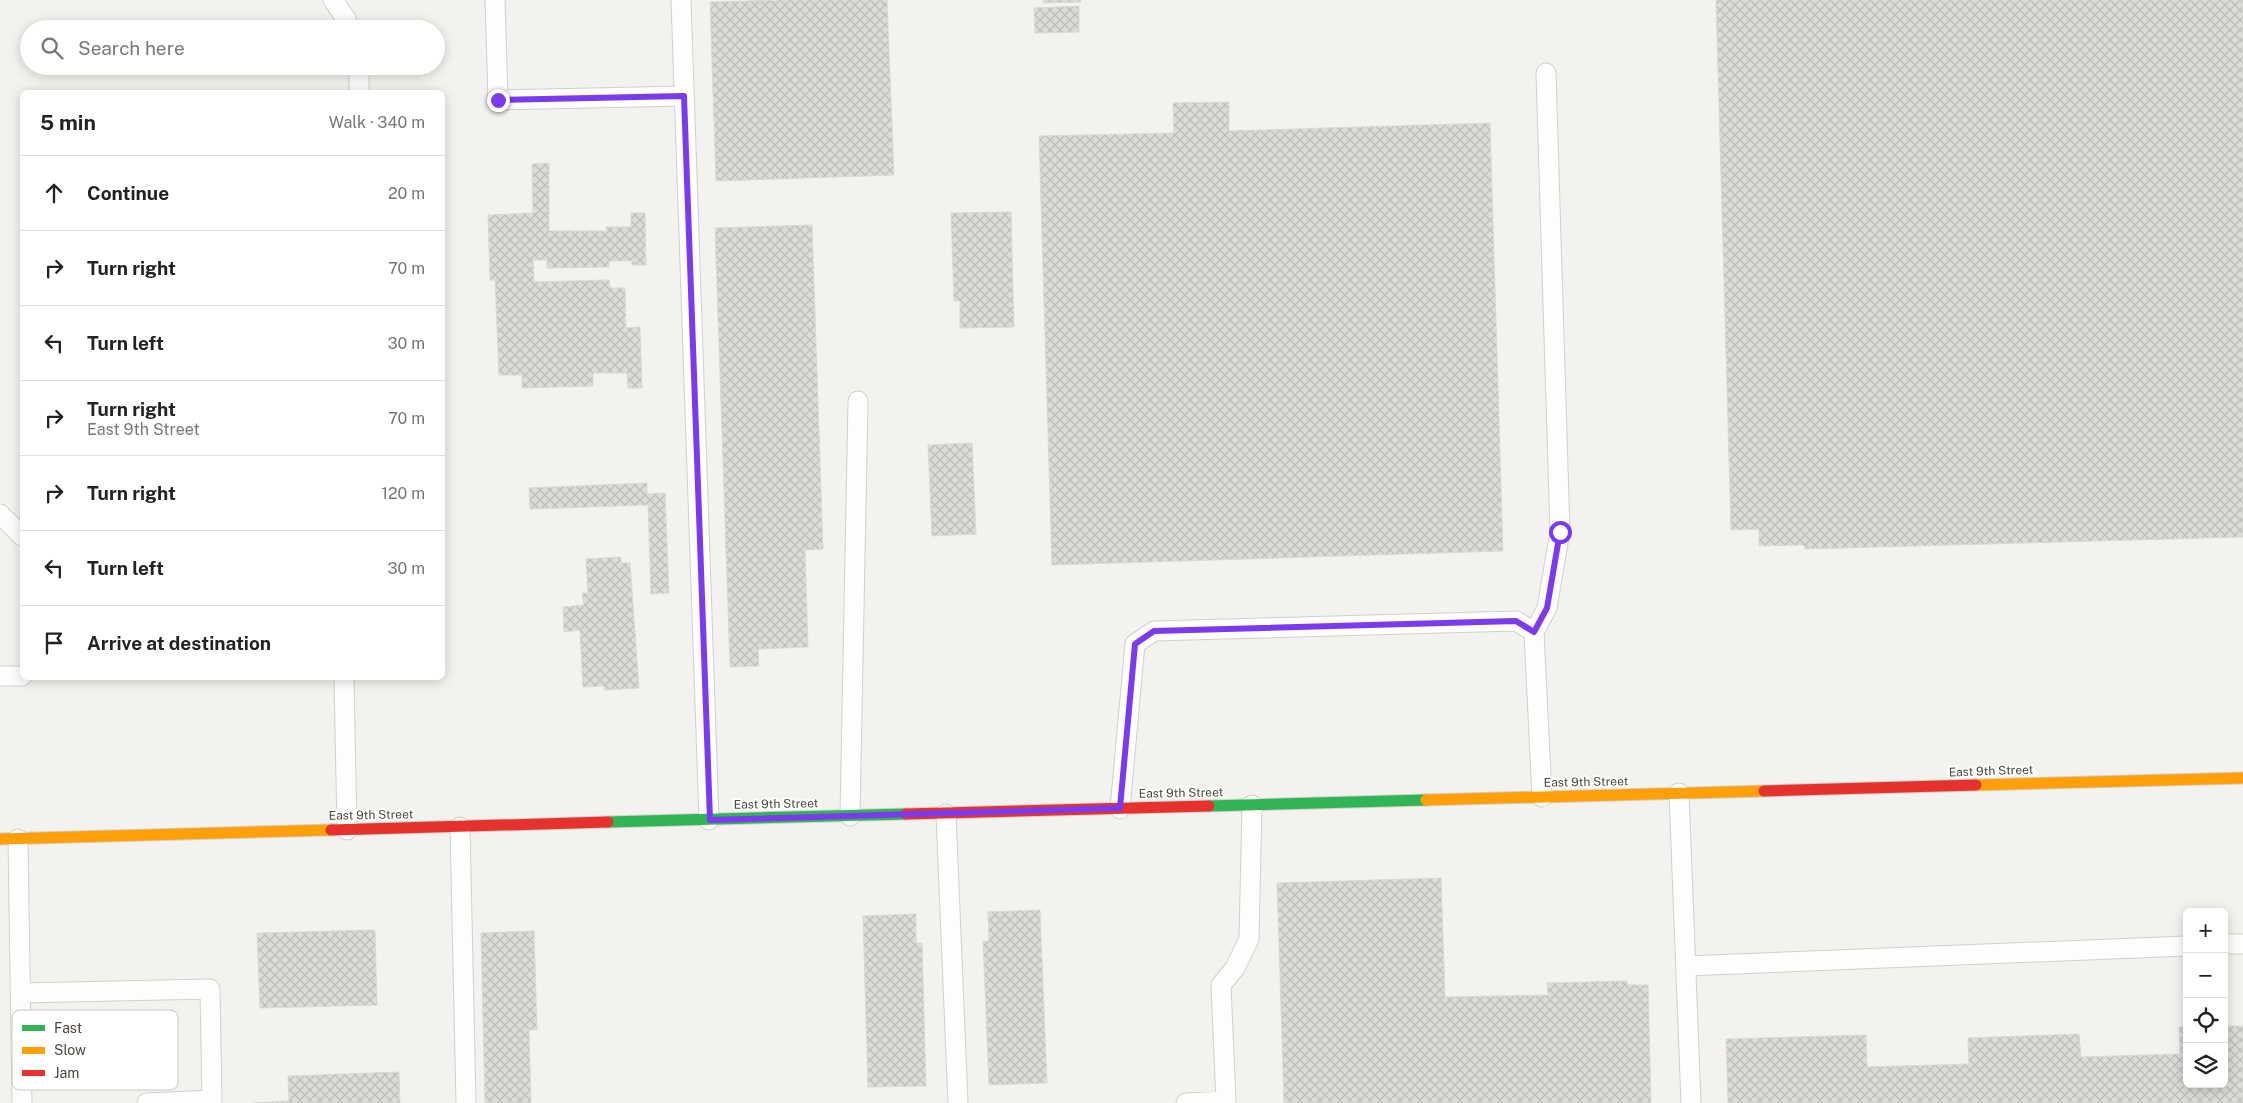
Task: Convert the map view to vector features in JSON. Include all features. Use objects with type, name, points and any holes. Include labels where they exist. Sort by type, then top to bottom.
[{"type":"street","name":"East 9th Street","points":[[9,839],[2243,778]]},
{"type":"lane","points":[[333,0],[346,20]]},
{"type":"lane","points":[[495,0],[498,100],[684,96]]},
{"type":"lane","points":[[681,0],[710,820]]},
{"type":"lane","points":[[1542,797],[1534,632],[1547,608],[1560,532],[1546,73]]},
{"type":"lane","points":[[359,75],[359,90]]},
{"type":"lane","points":[[850,816],[858,401]]},
{"type":"lane","points":[[0,514],[20,534]]},
{"type":"lane","points":[[1120,808],[1135,644],[1154,631],[1516,621],[1534,632]]},
{"type":"lane","points":[[0,676],[20,676]]},
{"type":"lane","points":[[344,680],[347,830]]},
{"type":"lane","points":[[1679,793],[1691,1103]]},
{"type":"lane","points":[[1186,1103],[1226,1101],[1221,985],[1235,968],[1249,939],[1252,805]]},
{"type":"lane","points":[[946,814],[958,1103]]},
{"type":"lane","points":[[460,827],[466,1103]]},
{"type":"lane","points":[[9,839],[20,1010]]},
{"type":"lane","points":[[2228,944],[2243,944]]},
{"type":"lane","points":[[1686,966],[2183,946]]},
{"type":"lane","points":[[20,993],[210,989],[212,1100],[147,1103]]},
{"type":"lane","points":[[22,1090],[22,1103]]},
{"type":"building","points":[[887,0],[894,175],[716,181],[710,2]]},
{"type":"building","points":[[1043,0],[1080,0],[1081,2],[1043,3]]},
{"type":"building","points":[[1716,0],[2243,0],[2243,537],[1805,549],[1804,545],[1759,546],[1759,529],[1731,530]]},
{"type":"building","points":[[1079,6],[1079,32],[1035,33],[1034,8]]},
{"type":"building","points":[[1229,102],[1229,131],[1490,123],[1503,551],[1052,565],[1039,136],[1174,133],[1173,103]]},
{"type":"building","points":[[549,163],[549,231],[607,231],[606,227],[631,227],[631,213],[645,213],[646,265],[632,265],[632,261],[609,261],[609,267],[547,268],[547,260],[533,260],[534,282],[609,280],[610,288],[625,288],[626,328],[640,327],[642,388],[628,388],[627,373],[593,373],[593,386],[522,388],[522,375],[499,375],[495,280],[490,280],[488,215],[533,213],[532,164]]},
{"type":"building","points":[[1011,212],[1014,327],[960,328],[960,301],[954,301],[951,213]]},
{"type":"building","points":[[812,225],[823,549],[805,550],[808,647],[758,649],[759,666],[730,667],[715,228]]},
{"type":"building","points":[[972,443],[976,534],[932,536],[928,445]]},
{"type":"building","points":[[647,483],[647,494],[665,493],[669,593],[651,594],[648,505],[530,509],[529,488]]},
{"type":"building","points":[[621,557],[621,563],[630,563],[639,688],[605,690],[604,686],[583,687],[580,630],[564,632],[563,607],[584,605],[582,593],[588,593],[586,559]]},
{"type":"building","points":[[1441,878],[1445,997],[1548,995],[1547,983],[1627,981],[1627,985],[1648,985],[1651,1103],[1284,1103],[1277,883]]},
{"type":"building","points":[[1040,910],[1047,1083],[989,1085],[983,941],[989,941],[988,912]]},
{"type":"building","points":[[916,914],[916,943],[922,943],[926,1086],[868,1087],[863,916]]},
{"type":"building","points":[[375,930],[377,1005],[260,1008],[257,933]]},
{"type":"building","points":[[534,931],[537,1030],[529,1030],[531,1103],[485,1103],[481,933]]},
{"type":"building","points":[[2228,1026],[2243,1026],[2243,1103],[1728,1103],[1726,1039],[1866,1035],[1867,1067],[1969,1064],[1968,1038],[2079,1034],[2081,1057],[2180,1054],[2179,1027],[2183,1027],[2183,1088],[2228,1088]]},
{"type":"building","points":[[399,1072],[400,1103],[252,1103],[289,1101],[288,1076]]},
{"type":"traffic: fast","points":[[1209,806],[1426,800]]},
{"type":"traffic: fast","points":[[608,822],[906,814]]},
{"type":"traffic: slow","points":[[1976,785],[2243,778]]},
{"type":"traffic: slow","points":[[1426,800],[1764,791]]},
{"type":"traffic: slow","points":[[0,839],[331,830]]},
{"type":"traffic: jam","points":[[1764,791],[1976,785]]},
{"type":"traffic: jam","points":[[906,814],[1209,806]]},
{"type":"traffic: jam","points":[[331,830],[608,822]]},
{"type":"route","points":[[498,100],[684,96],[710,820],[1120,808],[1135,644],[1154,631],[1516,621],[1534,632],[1547,608],[1560,532]]}]
